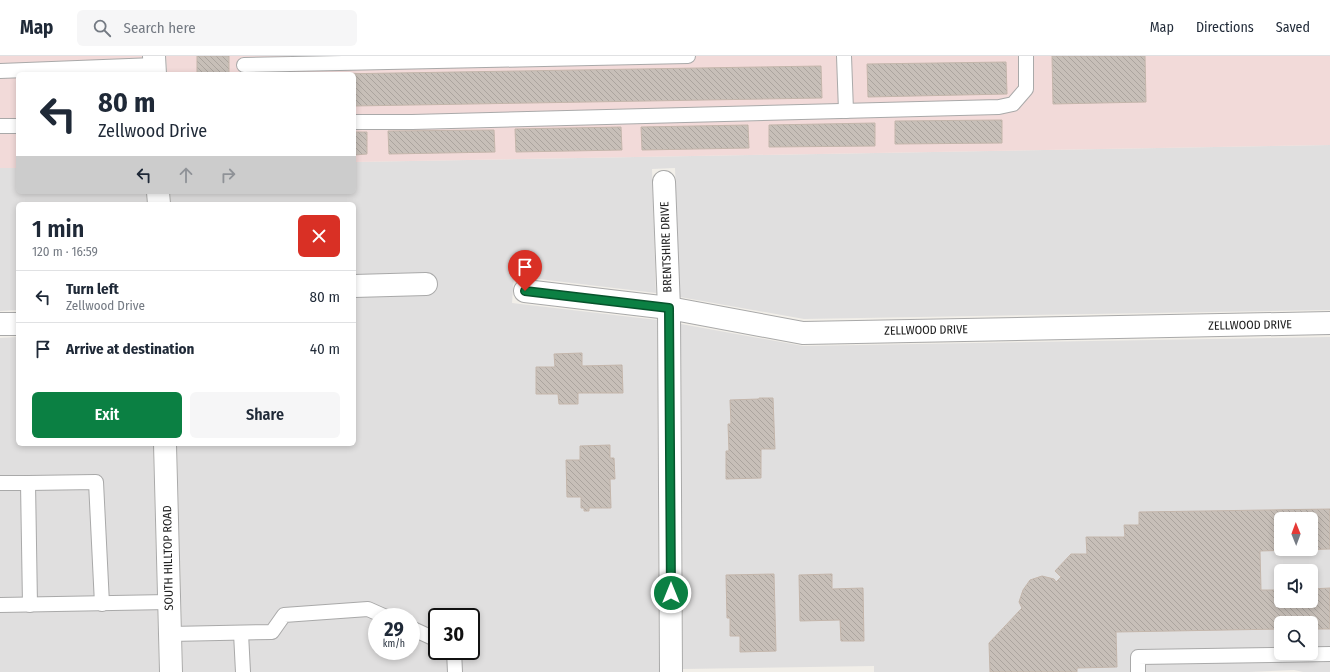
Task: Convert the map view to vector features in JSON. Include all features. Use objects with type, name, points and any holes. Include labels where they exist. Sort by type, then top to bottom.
[{"type":"street","name":"BRENTSHIRE DRIVE","points":[[664,182],[669,308],[671,672]]},
{"type":"street","points":[[356,286],[426,284]]},
{"type":"street","name":"ZELLWOOD DRIVE","points":[[525,291],[669,308],[803,333],[1330,323]]},
{"type":"street","points":[[0,324],[16,324]]},
{"type":"street","name":"SOUTH HILLTOP ROAD","points":[[165,446],[171,672]]},
{"type":"lane","points":[[244,65],[688,56]]},
{"type":"lane","points":[[844,56],[846,111]]},
{"type":"lane","points":[[356,122],[412,122],[999,107],[1013,104],[1026,89],[1026,56]]},
{"type":"lane","points":[[0,70],[155,65]]},
{"type":"lane","points":[[0,126],[16,126]]},
{"type":"lane","points":[[0,483],[96,482],[102,604]]},
{"type":"lane","points":[[28,483],[30,605]]},
{"type":"lane","points":[[0,606],[169,602]]},
{"type":"lane","points":[[170,634],[272,632],[284,615],[368,609]]},
{"type":"lane","points":[[241,633],[243,672]]},
{"type":"lane","points":[[1138,672],[1138,657],[1330,654]]},
{"type":"lane","points":[[454,660],[455,672]]},
{"type":"shaded area","points":[[0,56],[142,56],[143,72],[16,72],[16,168],[0,168]]},
{"type":"shaded area","points":[[166,56],[1330,56],[1330,145],[356,162],[356,72],[167,72]]},
{"type":"shaded area","points":[[1330,145],[1330,310],[804,319],[680,297],[675,168],[652,169],[656,293],[514,276],[512,303],[657,320],[659,672],[183,672],[177,446],[356,446],[356,202],[171,202],[170,194],[356,194],[356,162]]},
{"type":"shaded area","points":[[0,168],[16,168],[16,194],[146,194],[147,202],[16,202],[16,310],[0,311]]},
{"type":"shaded area","points":[[681,324],[803,346],[1330,337],[1330,672],[1303,672],[1294,670],[1249,672],[874,672],[874,666],[683,669]]},
{"type":"shaded area","points":[[16,337],[16,446],[153,446],[159,672],[0,672],[0,338]]},
{"type":"building","points":[[197,56],[229,56],[229,72],[197,72]]},
{"type":"building","points":[[1052,56],[1145,56],[1146,102],[1053,104]]},
{"type":"building","points":[[1006,62],[1007,94],[868,97],[867,64]]},
{"type":"building","points":[[821,66],[822,98],[356,106],[356,74]]},
{"type":"building","points":[[1002,120],[1002,143],[895,144],[895,121]]},
{"type":"building","points":[[875,123],[875,146],[769,147],[769,125]]},
{"type":"building","points":[[748,125],[749,148],[642,150],[641,127]]},
{"type":"building","points":[[621,127],[622,150],[516,152],[515,129]]},
{"type":"building","points":[[494,130],[495,152],[389,154],[388,131]]},
{"type":"building","points":[[356,132],[367,132],[367,154],[356,155]]},
{"type":"building","points":[[582,353],[582,366],[622,365],[623,393],[578,393],[578,404],[559,404],[558,394],[536,394],[536,367],[555,367],[554,354]]},
{"type":"building","points":[[773,398],[775,449],[761,449],[761,478],[726,479],[726,451],[729,451],[728,424],[731,424],[730,400]]},
{"type":"building","points":[[610,445],[610,458],[614,458],[615,479],[610,479],[611,508],[589,508],[589,511],[584,511],[584,508],[581,508],[581,497],[567,497],[566,460],[580,460],[580,446]]},
{"type":"building","points":[[1330,509],[1330,549],[1318,549],[1318,512],[1274,512],[1274,551],[1260,551],[1261,590],[1274,590],[1274,608],[1318,608],[1318,589],[1330,588],[1330,629],[1318,629],[1318,616],[1274,616],[1274,629],[1116,632],[1117,667],[1077,668],[1077,672],[990,672],[989,643],[1022,608],[1019,602],[1023,590],[1030,580],[1042,576],[1054,579],[1056,582],[1061,577],[1055,571],[1071,554],[1087,554],[1086,537],[1125,537],[1124,525],[1139,525],[1139,512]]},
{"type":"building","points":[[774,574],[776,651],[740,652],[740,636],[730,636],[730,618],[727,618],[726,575]]},
{"type":"building","points":[[832,574],[832,589],[863,588],[864,641],[841,641],[840,620],[800,621],[799,575]]},
{"type":"route","points":[[525,291],[669,308],[671,593]]}]
